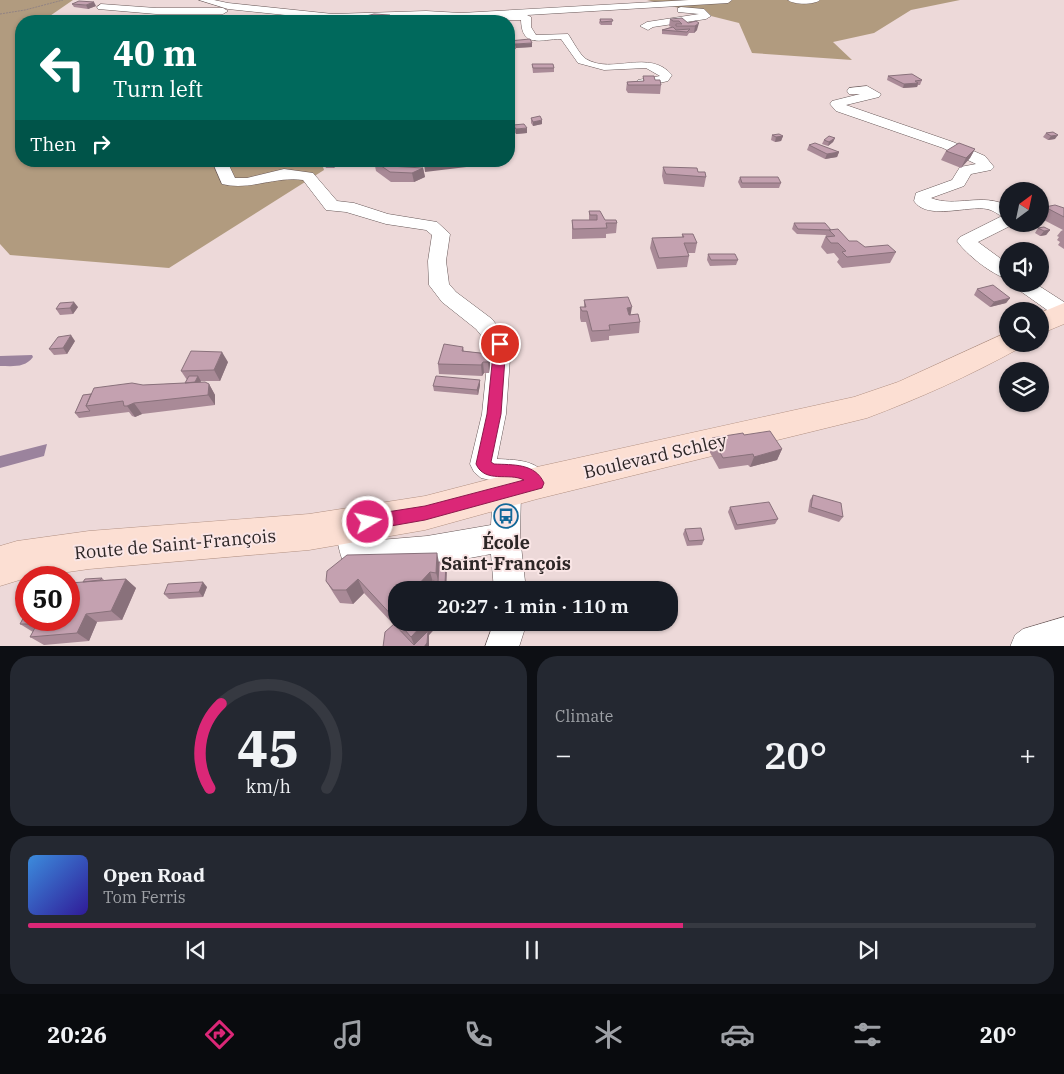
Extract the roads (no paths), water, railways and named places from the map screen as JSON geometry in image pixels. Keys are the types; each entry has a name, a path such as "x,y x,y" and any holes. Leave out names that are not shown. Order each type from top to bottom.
{"main road":[{"path":"1049,320 1064,312"},
{"name":"Boulevard Schley","path":"350,525 425,513 522,488 856,410 909,390 969,363 999,347"},
{"name":"Route de Saint-François","path":"0,566 17,560 89,550 309,532 350,525"}],"street":[{"path":"203,0 228,6 285,12 444,15"},
{"path":"497,15 541,10 728,0"},
{"path":"792,0 816,0"},
{"path":"626,6 693,10 706,13 706,16 647,24 645,26 648,27"},
{"path":"101,7 156,11 270,10"},
{"path":"324,15 332,12"},
{"path":"515,17 526,16 525,27 529,36 540,39 564,36 582,60 594,65 604,67 648,65 666,75 664,79 642,83"},
{"path":"853,91 867,90 874,94 836,104 840,108 948,145 980,159 986,167 965,170 958,183 922,196 922,200 938,206 986,203 999,207"},
{"path":"222,167 228,182 241,184 277,175 294,173 308,176 332,206 348,207 386,219 431,226 441,234 437,261 439,285 449,297 484,324 500,344 494,414 483,464 491,470 525,472 522,488 505,537 509,581"},
{"path":"999,224 966,241 977,252 999,267"},
{"path":"1035,292 1064,312"},
{"path":"350,525 356,557 427,551 505,537"},
{"path":"502,646 508,631"},
{"path":"1027,646 1036,641 1064,634"}],"place":[{"name":"École Saint-François","path":"506,516"}]}
